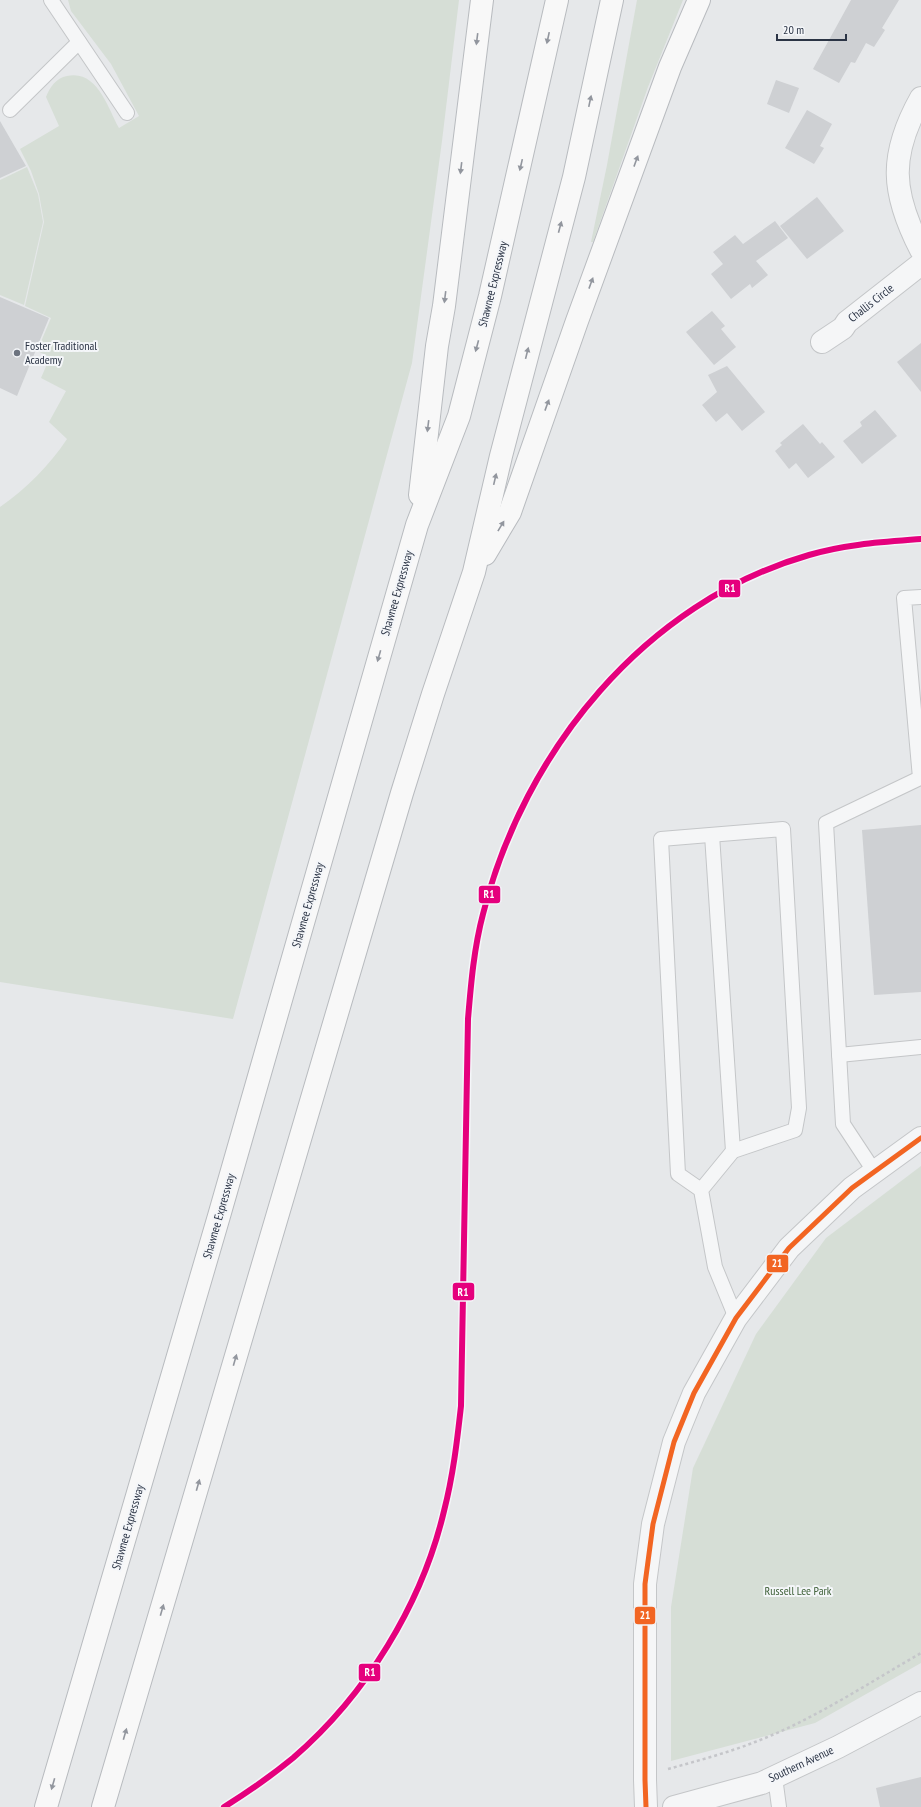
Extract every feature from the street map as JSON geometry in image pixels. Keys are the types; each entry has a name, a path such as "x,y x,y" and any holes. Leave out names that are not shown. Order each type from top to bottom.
{"highway":[{"path":"417,525 437,346 482,0"},
{"name":"Shawnee Expressway","path":"46,1807 220,1216 417,525 459,416 490,296 557,0"},
{"path":"103,1807 400,800 433,694 474,572 501,456 574,177 612,0"},
{"path":"474,572 510,512 577,321 670,67 699,0"}],"street":[{"path":"921,98 905,129 900,149 898,175 899,193 907,223 921,250"},
{"name":"Challis Circle","path":"822,342 843,328 846,322 921,264"},
{"path":"646,1807 645,1584 653,1524 674,1442 691,1400 736,1318 789,1248 852,1188 921,1138"},
{"name":"Southern Avenue","path":"674,1807 762,1783 838,1747 921,1703"}],"lane":[{"path":"51,0 127,113"},
{"path":"10,110 79,42"},
{"path":"874,1172 844,1124 826,823 920,778 904,598 921,597"},
{"path":"701,1190 733,1151 795,1130 799,1108 783,829 661,840 678,1174 701,1190 715,1267 736,1318"},
{"path":"712,835 733,1151"},
{"path":"839,1055 921,1047"},
{"path":"775,1777 779,1807"}],"path":[{"path":"666,1769 726,1753 757,1742 812,1715 921,1653"}],"green space":[{"path":"68,0 459,0 442,141 412,363 233,1019 0,982 0,507 37,476 67,439 49,422 66,391 41,378 50,357 37,351 51,318 25,306 44,222 39,194 31,171 20,149 59,126 46,97 54,84 63,77 77,75 86,78 94,84 106,101 119,128 139,116 111,64 71,11"},
{"path":"637,0 683,0 648,87 593,242 591,242 607,165"},
{"path":"27,167 38,194 43,222 24,305 0,295 0,180"},
{"name":"Russell Lee Park","path":"921,1166 921,1663 815,1723 671,1761 671,1607 693,1468 756,1334 826,1238"}],"building":[{"path":"851,0 899,0 882,28 885,30 874,47 866,43 855,63 851,62 839,83 813,69"},
{"path":"776,80 799,88 789,113 767,104"},
{"path":"807,110 832,124 820,146 824,148 814,164 785,148"},
{"path":"0,121 26,166 0,178"},
{"path":"817,197 844,231 807,259 780,226"},
{"path":"775,221 788,238 756,261 768,275 752,288 750,284 731,299 711,274 723,264 713,252 735,235 743,244"},
{"name":"Foster Traditional Academy","path":"0,297 49,318 17,396 0,388"},
{"path":"712,311 725,326 721,329 736,347 714,365 686,332"},
{"path":"921,343 921,392 897,362"},
{"path":"727,366 765,412 742,431 727,413 716,422 702,405 717,392 708,375"},
{"path":"875,410 897,436 862,464 843,441 862,426 860,422"},
{"path":"803,424 820,444 822,442 835,457 808,478 796,463 789,469 775,451 782,445 780,443"},
{"path":"921,825 921,992 874,995 862,830"},
{"path":"921,1777 921,1807 880,1807 876,1788"}],"transit line":[{"name":"R1","path":"224,1807 259,1784 293,1758 320,1733 344,1706 367,1677 388,1646 406,1613 434,1546 450,1485 461,1406 468,1019 473,966 483,914 502,854 528,796 561,741 600,691 645,646 695,608 750,577 809,555 837,548 879,542 921,539"},
{"name":"21","path":"646,1807 645,1584 653,1524 674,1442 694,1393 736,1318 789,1248 852,1188 921,1138"}],"place":[{"name":"Foster Traditional Academy","path":"17,353"}]}
